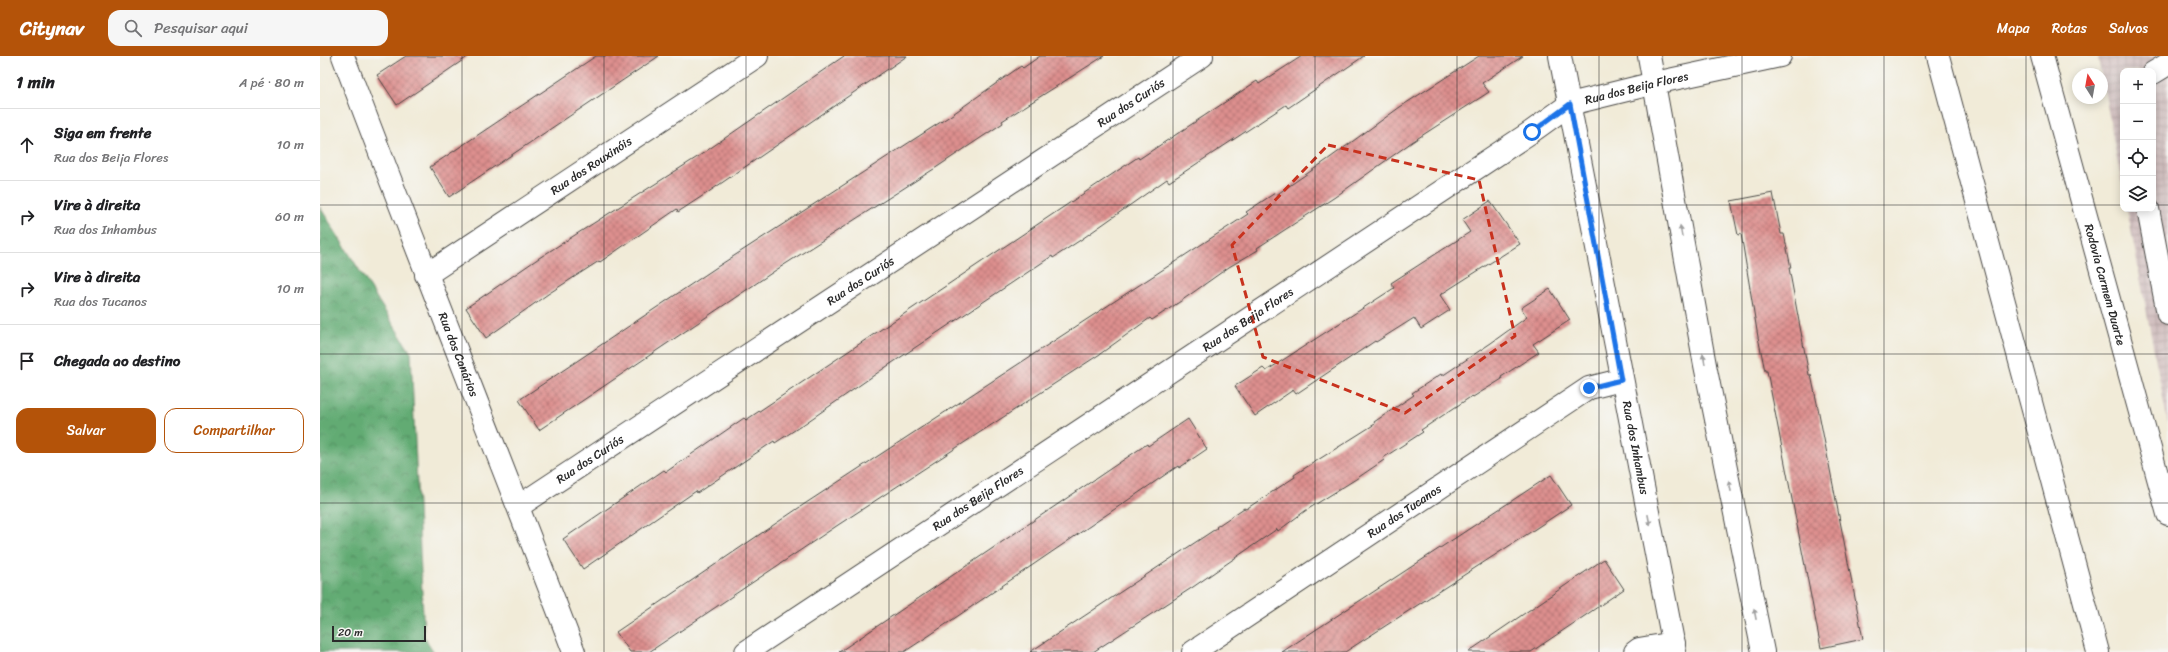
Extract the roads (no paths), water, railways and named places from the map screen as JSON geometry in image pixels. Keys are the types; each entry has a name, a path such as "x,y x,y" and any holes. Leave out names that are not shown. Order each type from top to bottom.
{"street":[{"name":"Rua dos Canários","path":"343,56 426,275 519,506 574,652"},
{"name":"Rua dos Rouxinóis","path":"426,275 757,56"},
{"name":"Rua dos Curiós","path":"519,506 1202,56"},
{"name":"Rua dos Inhambus","path":"1560,56 1621,380 1674,648"},
{"path":"1649,56 1704,357 1763,652"},
{"name":"Rua dos Beija Flores","path":"746,652 1532,132 1570,104 1655,83 1780,56"},
{"path":"1938,56 2098,652"},
{"name":"Rodovia Carmem Duarte","path":"2042,56 2168,514"},
{"path":"2156,71 2168,64"},
{"path":"2149,212 2168,314"},
{"name":"Rua dos Tucanos","path":"1193,652 1589,388 1621,380"},
{"path":"1635,652 1640,649 1674,648"}]}
